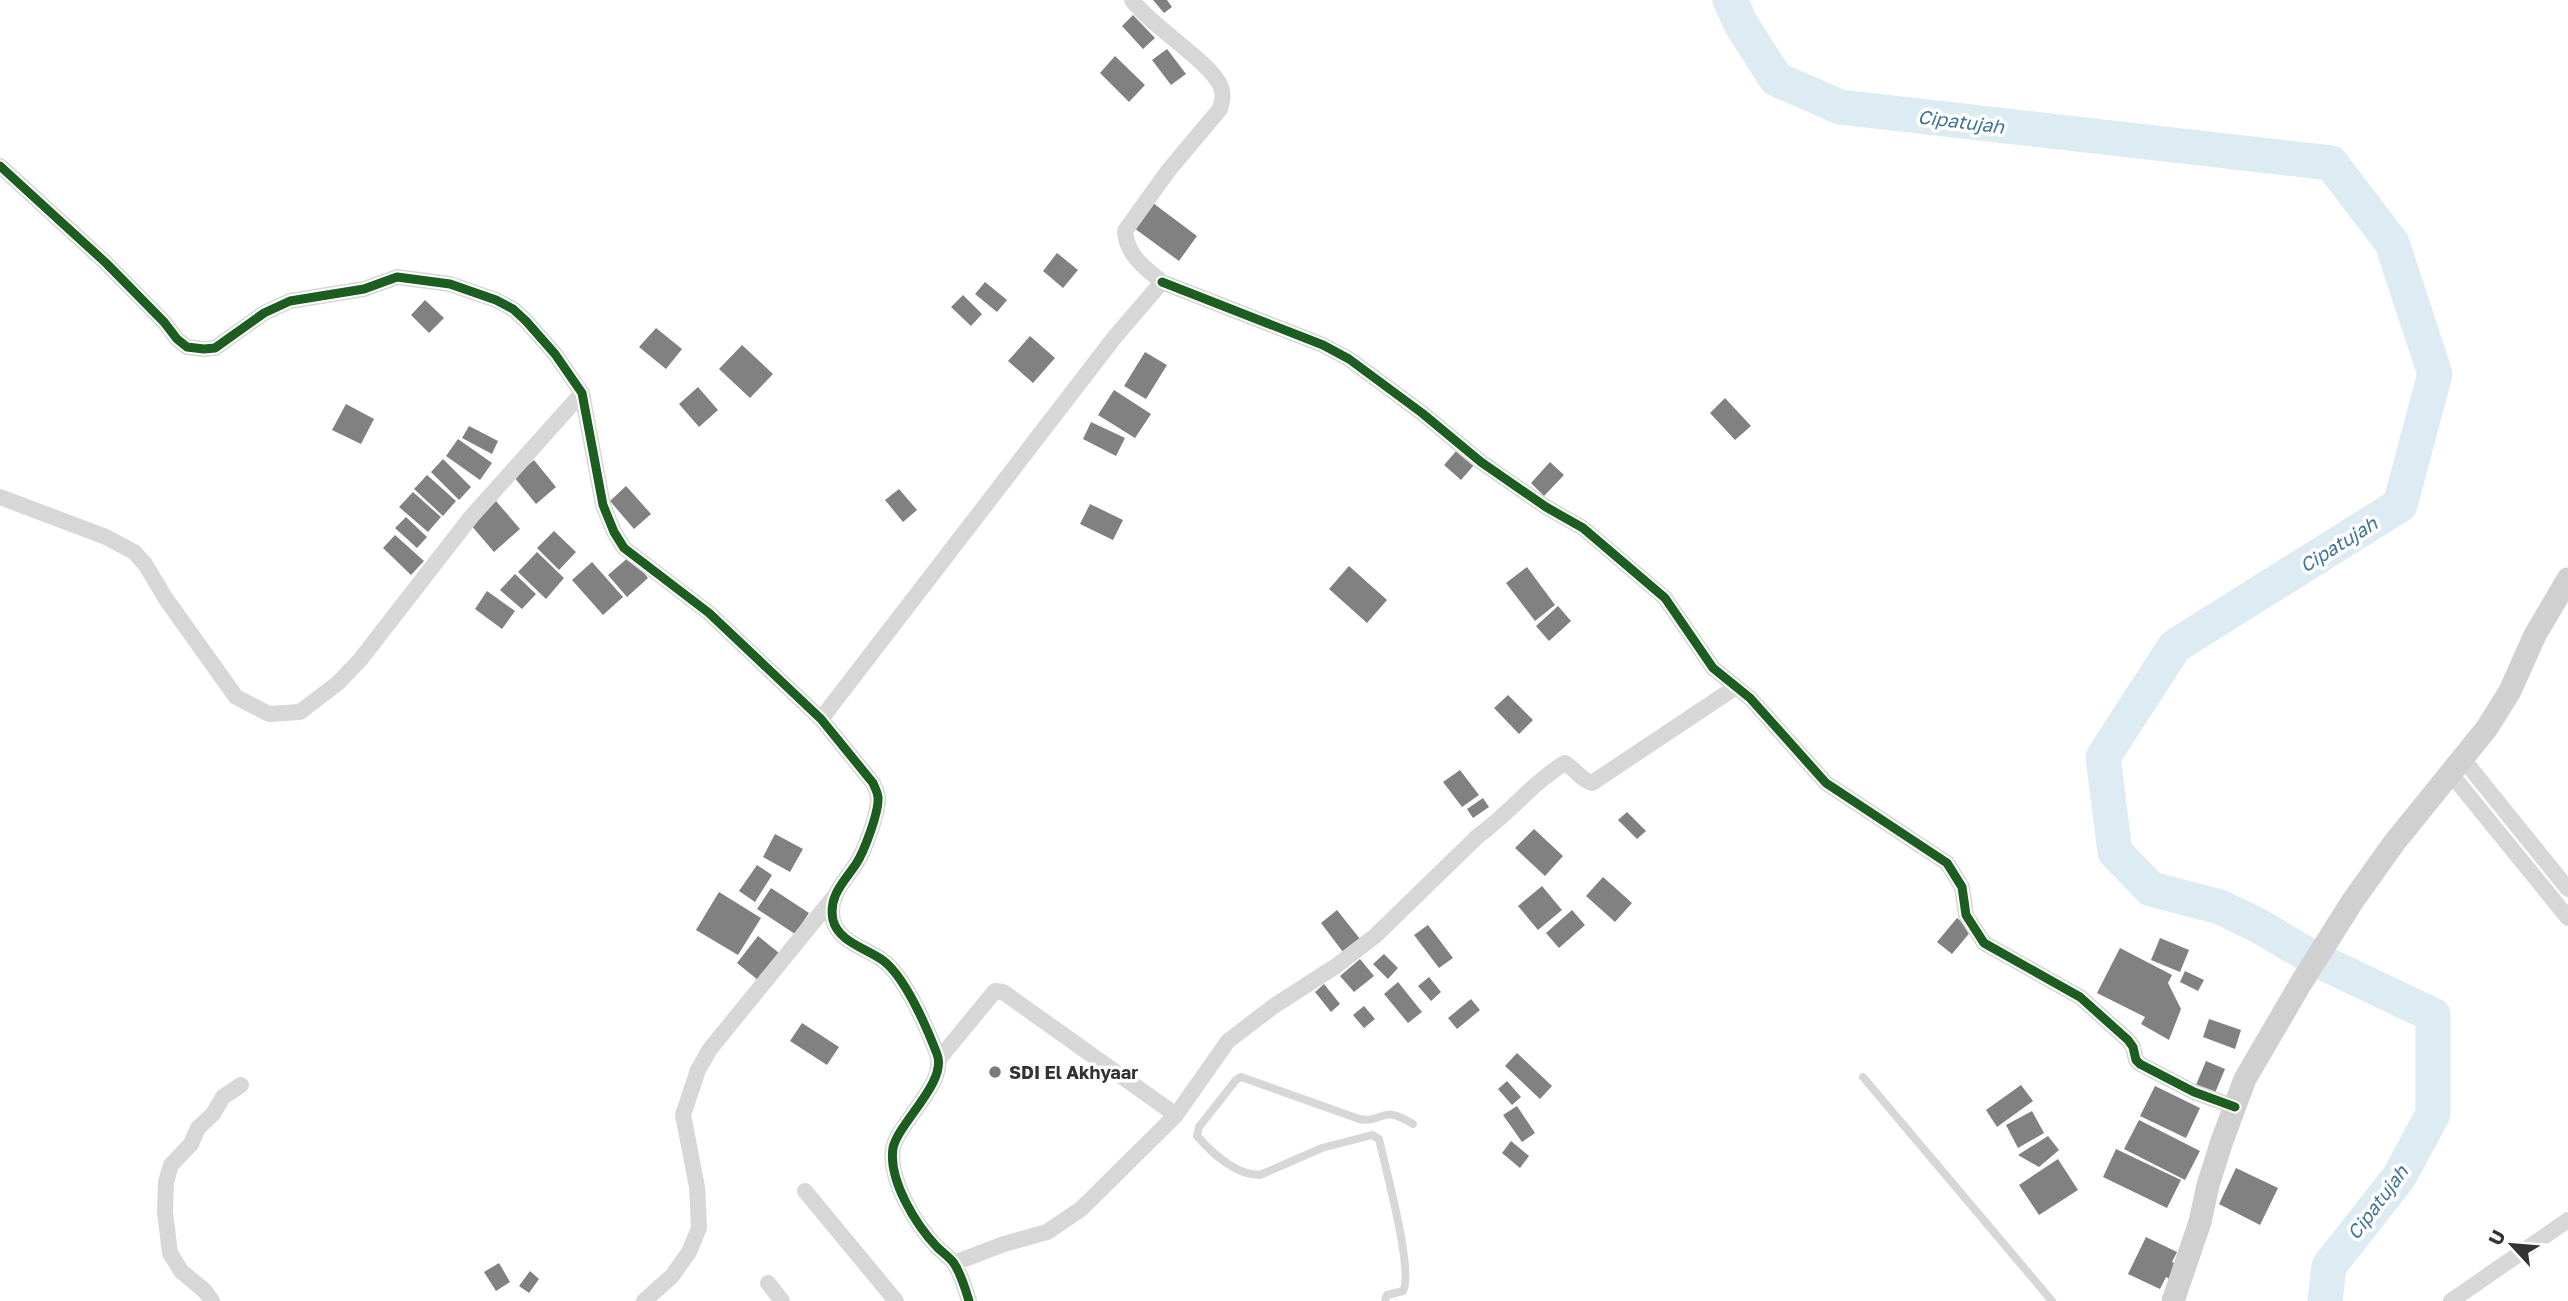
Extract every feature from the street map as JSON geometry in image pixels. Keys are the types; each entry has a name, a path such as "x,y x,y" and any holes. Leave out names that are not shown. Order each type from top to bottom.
{"street":[{"path":"1132,0 1151,21 1208,71 1221,86 1223,97 1220,109 1168,171 1125,231 1126,246 1137,261 1162,282 1323,345 1349,359 1380,380 1481,462 1546,508 1583,528 1665,597 1713,668 1749,698 1826,783 1947,863 1962,887 1966,915 1984,943 2080,997 2128,1040 2140,1064 2194,1092 2235,1107"},
{"path":"0,166 106,262 187,347 209,350 215,348 264,313 290,301 363,289 397,277 426,279 476,292 513,309 555,354 582,393 603,505 624,548 709,612 821,719 873,783 878,796 877,807 858,860 833,898 710,1049 698,1070 683,1115 697,1187 699,1228 689,1252 672,1276 644,1301"},
{"path":"821,719 1115,338 1162,282"},
{"path":"0,497 106,537 134,552 236,696 269,714 300,712 338,683 360,660 471,517 582,393"},
{"path":"2173,1301 2200,1222 2208,1185 2245,1079 2352,902 2393,843 2487,728 2510,691 2535,635 2568,579"},
{"path":"954,1263 1004,1244 1047,1232 1080,1209 1176,1115 1228,1041 1273,1006 1336,966 1376,936 1478,836 1494,825 1549,772 1565,763 1574,768 1585,781 1592,783 1737,687"},
{"path":"2457,767 2568,889"},
{"path":"2457,767 2568,918"},
{"path":"833,898 834,921 843,937 884,961 915,1003 939,1059"},
{"path":"969,1301 954,1263 936,1245 909,1208 899,1188 893,1164 893,1146 930,1088 939,1059 995,991 1003,992 1176,1115"},
{"path":"212,1301 205,1291 181,1271 170,1253 165,1212 166,1182 171,1165 191,1144 198,1128 213,1114 223,1097 241,1085"},
{"path":"806,1191 896,1301"},
{"path":"2451,1301 2568,1220"},
{"path":"768,1283 782,1301"}],"lane":[{"path":"1385,1301 1387,1295 1406,1289 1405,1257 1379,1139 1372,1135 1336,1144 1260,1175 1248,1175 1209,1149 1198,1136 1199,1127 1241,1077 1359,1119 1369,1121 1383,1114 1391,1114 1413,1124"},
{"path":"1863,1077 2052,1301"}],"building":[{"path":"1153,0 1167,0 1172,7 1164,13"},
{"path":"1133,15 1155,38 1143,49 1122,26"},
{"path":"1167,49 1186,74 1171,85 1152,60"},
{"path":"1115,56 1145,85 1129,102 1100,73"},
{"path":"1153,203 1197,236 1179,261 1134,228"},
{"path":"1057,253 1078,270 1063,288 1043,271"},
{"path":"985,282 1007,300 997,312 975,294"},
{"path":"963,295 982,314 971,326 951,307"},
{"path":"425,300 444,318 429,333 411,315"},
{"path":"656,328 682,349 666,369 639,347"},
{"path":"1030,336 1055,358 1033,383 1008,361"},
{"path":"742,345 773,374 750,398 719,369"},
{"path":"1145,352 1167,365 1146,399 1124,386"},
{"path":"698,387 718,410 699,427 679,404"},
{"path":"1114,390 1151,414 1135,438 1098,415"},
{"path":"1725,398 1751,426 1735,440 1710,413"},
{"path":"346,404 374,419 361,444 332,430"},
{"path":"1091,422 1125,438 1116,456 1083,439"},
{"path":"469,426 498,441 492,454 462,438"},
{"path":"458,439 492,463 480,480 446,456"},
{"path":"1458,449 1475,464 1461,480 1444,465"},
{"path":"443,459 471,487 459,500 431,472"},
{"path":"534,460 556,487 536,504 514,477"},
{"path":"1550,462 1564,475 1544,496 1531,483"},
{"path":"427,475 456,501 443,516 414,489"},
{"path":"626,486 651,514 634,529 610,501"},
{"path":"899,489 917,510 903,522 885,500"},
{"path":"413,492 441,517 428,532 399,507"},
{"path":"496,501 520,529 494,552 470,524"},
{"path":"1090,504 1123,520 1113,540 1080,524"},
{"path":"406,517 427,537 417,548 395,528"},
{"path":"554,531 576,552 559,570 537,548"},
{"path":"395,535 424,561 411,575 383,548"},
{"path":"537,552 564,578 546,599 518,572"},
{"path":"630,556 648,578 627,597 608,575"},
{"path":"592,562 623,597 603,615 572,580"},
{"path":"1349,566 1387,600 1367,623 1329,589"},
{"path":"1527,567 1555,605 1535,621 1506,583"},
{"path":"515,574 536,594 522,609 500,590"},
{"path":"487,591 515,611 502,629 475,609"},
{"path":"1558,606 1571,621 1549,641 1536,626"},
{"path":"1508,695 1533,720 1519,734 1494,708"},
{"path":"1460,770 1479,795 1462,807 1443,782"},
{"path":"1483,798 1489,807 1473,818 1467,809"},
{"path":"1627,812 1646,831 1637,839 1618,820"},
{"path":"1534,829 1563,856 1545,876 1515,848"},
{"path":"775,834 803,849 790,872 763,857"},
{"path":"757,865 772,875 755,902 739,891"},
{"path":"1603,877 1632,903 1615,922 1586,896"},
{"path":"1542,886 1562,910 1538,930 1518,906"},
{"path":"771,888 809,913 795,934 757,909"},
{"path":"719,892 761,918 738,955 696,930"},
{"path":"1337,910 1360,939 1343,952 1321,923"},
{"path":"1572,910 1585,925 1559,948 1546,933"},
{"path":"1957,918 1972,930 1952,954 1937,942"},
{"path":"1428,925 1453,958 1439,968 1414,935"},
{"path":"758,936 779,953 758,980 737,963"},
{"path":"2160,938 2189,950 2180,972 2151,960"},
{"path":"2120,948 2172,975 2168,983 2181,1009 2169,1040 2141,1024 2145,1017 2097,993"},
{"path":"1384,954 1398,968 1388,979 1373,964"},
{"path":"1360,959 1374,976 1354,992 1340,976"},
{"path":"2185,971 2204,980 2198,991 2180,982"},
{"path":"1429,977 1441,992 1431,1001 1418,986"},
{"path":"1398,982 1422,1012 1408,1023 1384,994"},
{"path":"1324,984 1340,1004 1331,1012 1315,992"},
{"path":"1471,999 1480,1010 1457,1029 1448,1018"},
{"path":"1364,1006 1375,1019 1364,1028 1353,1015"},
{"path":"2209,1019 2241,1030 2235,1049 2203,1037"},
{"path":"802,1023 839,1047 827,1065 790,1041"},
{"path":"1517,1053 1552,1086 1540,1099 1505,1066"},
{"path":"2206,1061 2225,1069 2215,1093 2196,1085"},
{"path":"1507,1081 1521,1097 1512,1105 1498,1089"},
{"path":"2021,1085 2033,1101 1997,1127 1986,1110"},
{"path":"2155,1086 2200,1108 2186,1138 2140,1116"},
{"path":"1517,1106 1535,1133 1522,1142 1503,1115"},
{"path":"2032,1111 2044,1133 2018,1148 2006,1125"},
{"path":"2139,1120 2200,1151 2185,1180 2124,1149"},
{"path":"2048,1136 2059,1150 2039,1167 2018,1155"},
{"path":"1511,1141 1529,1156 1520,1168 1502,1153"},
{"path":"2116,1149 2181,1180 2167,1208 2103,1177"},
{"path":"2058,1159 2078,1190 2039,1215 2019,1185"},
{"path":"2236,1168 2278,1188 2260,1225 2219,1204"},
{"path":"2146,1237 2177,1252 2172,1262 2178,1265 2171,1280 2166,1277 2160,1289 2128,1274"},
{"path":"499,1263 510,1282 496,1291 484,1272"},
{"path":"530,1271 539,1279 529,1293 519,1286"}],"waterway":[{"name":"Cipatujah","path":"1730,0 1741,24 1776,79 1840,107 2331,163 2392,243 2435,374 2400,505 2175,646 2103,757 2115,852 2151,889 2220,907 2313,958 2433,1015 2433,1114 2399,1177 2329,1266 2325,1301"}],"cycle path":[{"path":"0,166 106,263 187,347 215,348 264,313 290,301 364,289 397,277 450,284 496,300 513,309 555,354 582,393 603,505 624,548 709,613 821,719 873,783 878,796 874,822 859,858 835,896 833,920 846,939 890,966 914,1002 937,1054 935,1077 897,1138 893,1148 893,1161 905,1201 929,1238 956,1266 969,1301"},
{"path":"1162,282 1323,345 1349,359 1422,413 1481,462 1546,507 1583,528 1665,598 1713,668 1750,698 1826,783 1947,863 1962,887 1966,915 1984,943 2080,997 2128,1040 2140,1064 2194,1092 2235,1107"}],"place":[{"name":"SDI El Akhyaar","path":"995,1072"}]}
